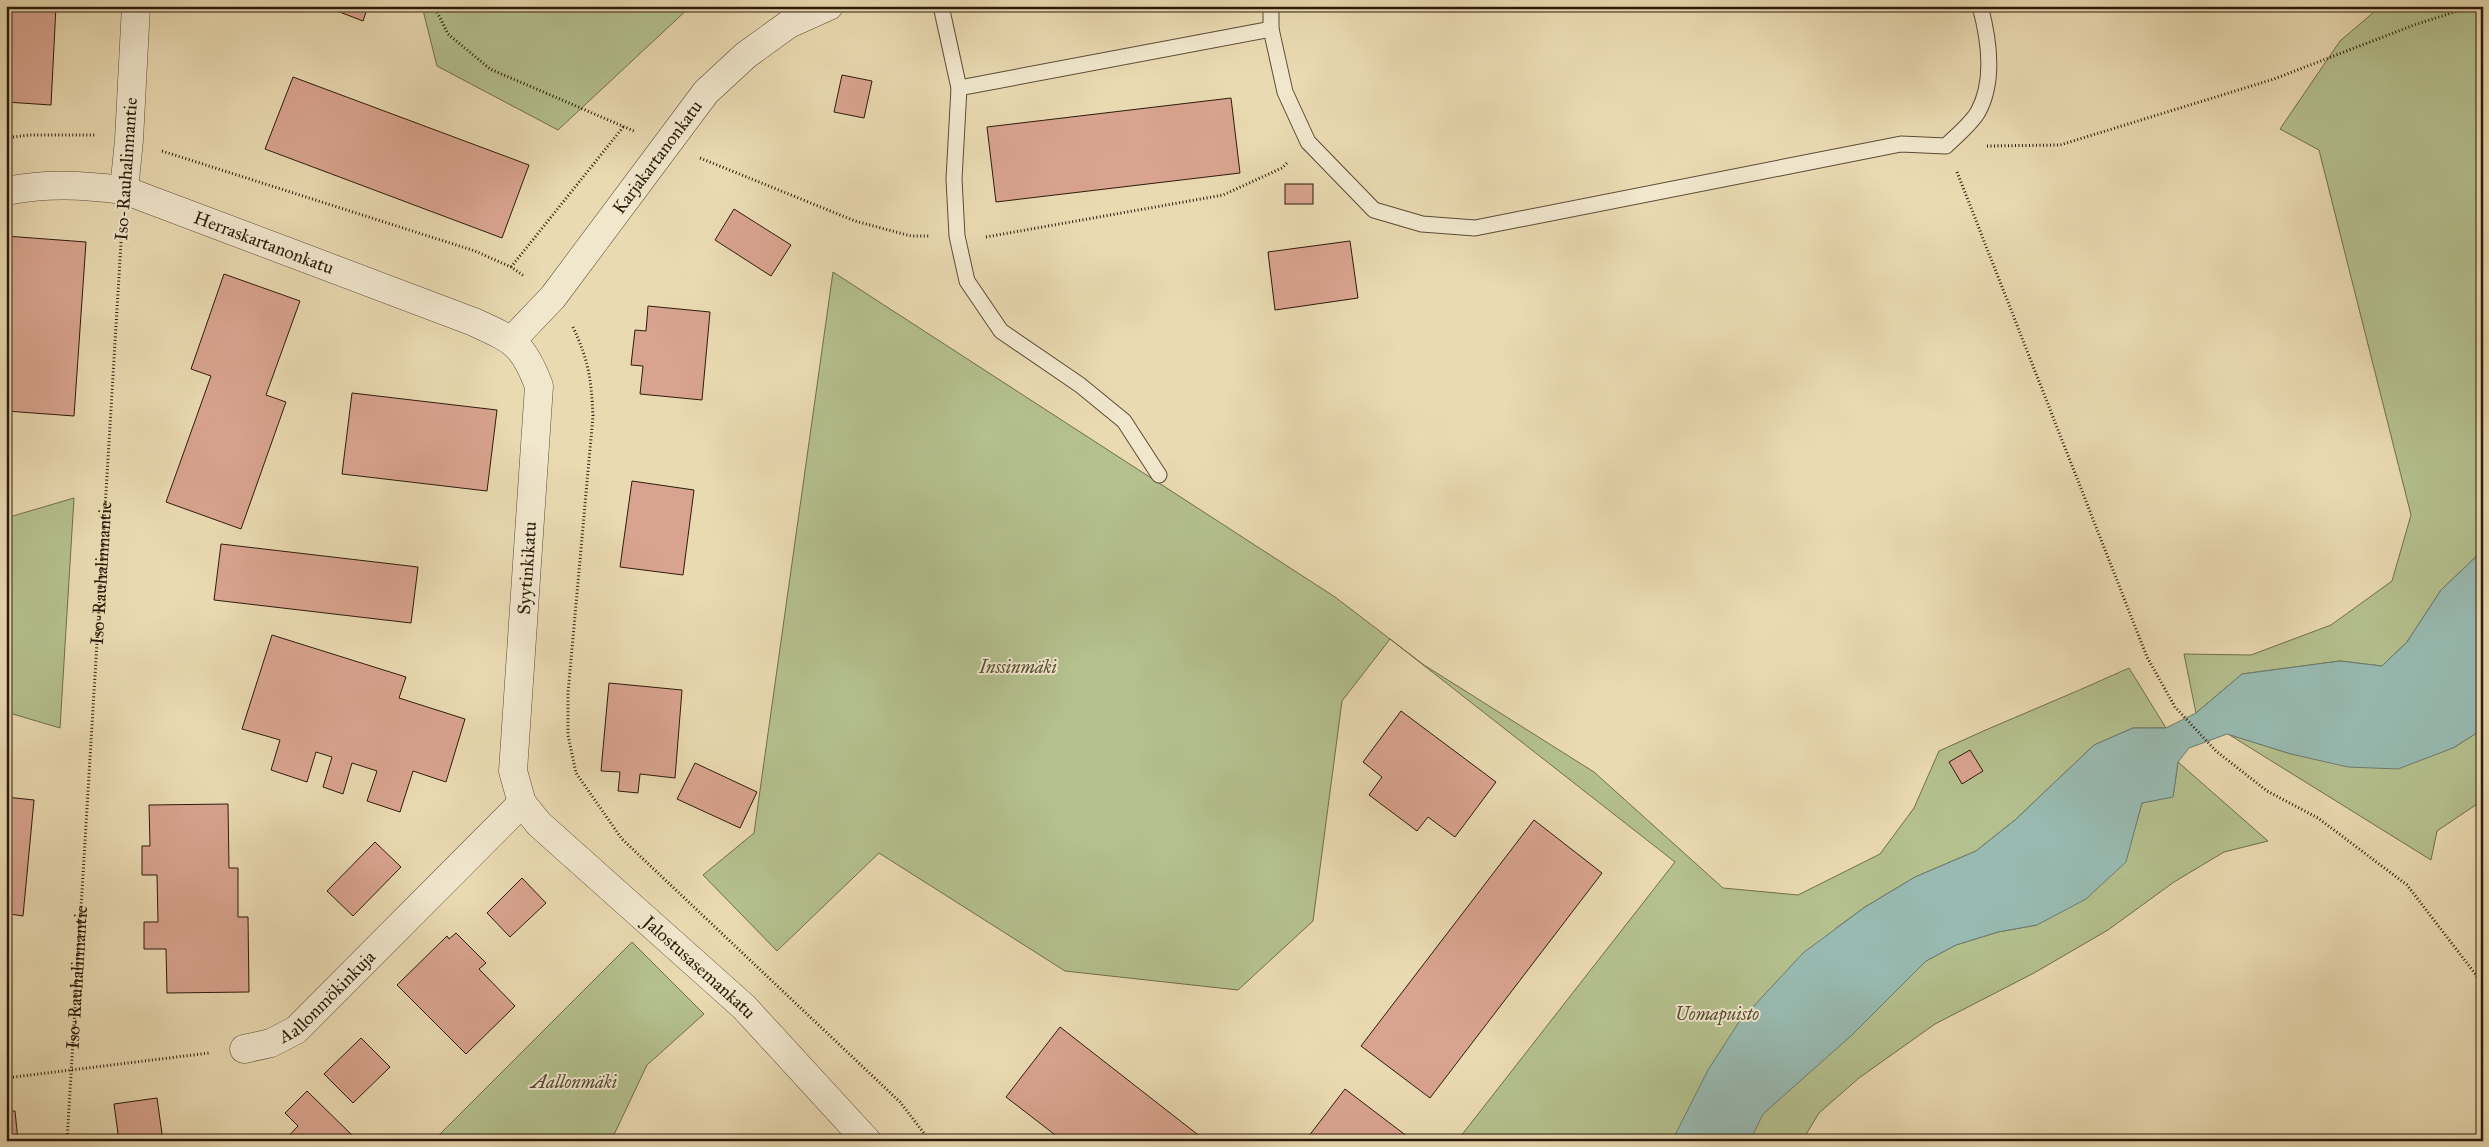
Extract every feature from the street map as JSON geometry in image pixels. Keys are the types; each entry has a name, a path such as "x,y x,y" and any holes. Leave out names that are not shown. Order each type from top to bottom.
{"street":[{"name":"Iso-Rauhalinnantie","path":"124,190 129,140 136,6"},
{"name":"Karjakartanonkatu","path":"512,340 553,297 706,92 746,55 789,24 829,6"},
{"name":"Herraskartanonkatu","path":"6,191 40,185 80,185 124,190 474,322 512,340"},
{"name":"Syytinkikatu","path":"512,340 531,364 539,386 513,771 522,803"},
{"name":"Aallonmökinkuja","path":"244,1049 271,1043 296,1030 522,803"},
{"name":"Jalostusasemankatu","path":"522,803 539,824 744,1008 867,1141"}],"lane":[{"path":"941,6 958,88 954,179 957,236 967,281 1001,331 1080,385 1124,421 1159,474"},
{"path":"1272,6 1271,29 1285,92 1308,142 1374,210 1422,224 1475,228 1901,144 1946,146 1977,113 1988,80 1986,26 1980,6"},
{"path":"958,88 1271,29"}],"path":[{"path":"434,6 448,34 490,69 668,145 855,221 912,236 985,237 1223,195 1282,168 1308,142"},
{"path":"2473,6 2414,25 2274,79 2060,145 1946,146 2147,657 2175,707 2216,751 2267,791 2318,818 2407,885 2483,984"},
{"path":"510,267 624,126"},
{"name":"Iso-Rauhalinnantie","path":"67,1141 73,1069 124,190"},
{"path":"6,1078 244,1049"}],"green space":[{"path":"422,6 691,6 558,130 437,66"},
{"path":"2381,6 2483,6 2483,550 2441,590 2407,642 2382,666 2340,661 2242,674 2196,713 2184,654 2251,655 2331,625 2392,581 2411,515 2319,150 2280,129 2340,41"},
{"name":"Inssinmäki","path":"833,272 1335,597 1390,639 1342,701 1313,921 1238,990 1065,971 879,853 777,951 703,875 754,833"},
{"path":"74,498 60,728 6,712 6,518"},
{"name":"Uomapuisto","path":"1391,640 1424,665 1594,772 1723,888 1798,895 1880,854 1914,808 1939,751 2129,668 2166,728 2133,728 2094,745 2015,820 1976,851 1915,877 1865,907 1835,929 1898,989 1926,961 1956,945 1998,932 2037,925 2134,830 2142,803 2173,796 2178,762 2268,841 2224,852 2174,882 2108,930 2034,973 1935,1024 1859,1078 1819,1113 1802,1141 1457,1141 1675,862"},
{"path":"2483,729 2483,800 2437,831 2431,860 2228,734 2291,754 2453,748"},
{"name":"Aallonmäki","path":"632,942 704,1014 647,1065 611,1141 433,1141"}],"water":[{"path":"2483,550 2483,729 2453,748 2398,769 2348,767 2291,754 2227,734 2189,748 2178,762 2173,797 2142,803 2126,862 2086,899 2037,925 1998,932 1956,945 1926,961 1852,1035 1763,1114 1750,1141 1672,1141 1708,1070 1739,1022 1803,953 1865,907 1915,877 1976,851 2015,820 2094,745 2133,728 2166,728 2196,713 2242,674 2340,661 2382,666 2407,642 2441,590"}],"building":[{"path":"6,6 56,6 51,105 6,102"},
{"path":"324,6 368,6 363,21"},
{"path":"842,75 872,81 864,118 834,112"},
{"path":"293,77 529,165 502,238 265,149"},
{"path":"1231,98 1240,173 996,202 987,127"},
{"path":"1285,184 1313,184 1313,204 1285,204"},
{"path":"734,209 791,245 771,276 715,240"},
{"path":"6,236 86,242 74,416 6,411"},
{"path":"1350,241 1358,298 1275,310 1268,252"},
{"path":"224,274 300,301 266,395 286,402 241,529 166,502 211,376 191,369"},
{"path":"648,306 710,312 702,400 640,394 643,366 631,365 635,330 646,331"},
{"path":"352,393 497,410 487,491 342,474"},
{"path":"632,481 694,490 683,575 620,567"},
{"path":"221,544 418,567 411,623 214,600"},
{"path":"272,635 406,677 399,698 465,719 446,782 413,771 400,812 367,801 377,771 352,763 343,794 323,787 332,757 316,752 307,782 271,770 280,740 242,729"},
{"path":"609,683 682,690 675,778 640,774 638,793 618,791 620,772 601,771"},
{"path":"1401,711 1496,782 1455,837 1428,817 1417,831 1369,795 1382,777 1363,762"},
{"path":"1970,750 1983,771 1962,784 1949,762"},
{"path":"695,763 757,792 740,828 677,799"},
{"path":"6,797 34,800 23,916 10,914 6,964"},
{"path":"228,804 229,868 238,868 238,917 248,917 249,992 167,993 166,949 144,949 144,922 158,922 157,875 142,875 142,846 150,846 149,805"},
{"path":"1534,820 1602,873 1430,1098 1361,1046"},
{"path":"375,842 401,867 353,916 327,891"},
{"path":"522,878 546,903 510,937 487,913"},
{"path":"456,933 486,963 479,969 515,1006 466,1054 397,985 447,936 449,939"},
{"path":"1060,1027 1206,1141 1063,1141 1006,1097"},
{"path":"361,1038 390,1067 353,1103 324,1074"},
{"path":"1345,1089 1412,1140 1305,1141"},
{"path":"307,1091 358,1141 284,1141 298,1126 285,1113"},
{"path":"157,1098 163,1141 119,1141 114,1104"},
{"path":"6,1111 15,1111 18,1141 6,1141"}]}
